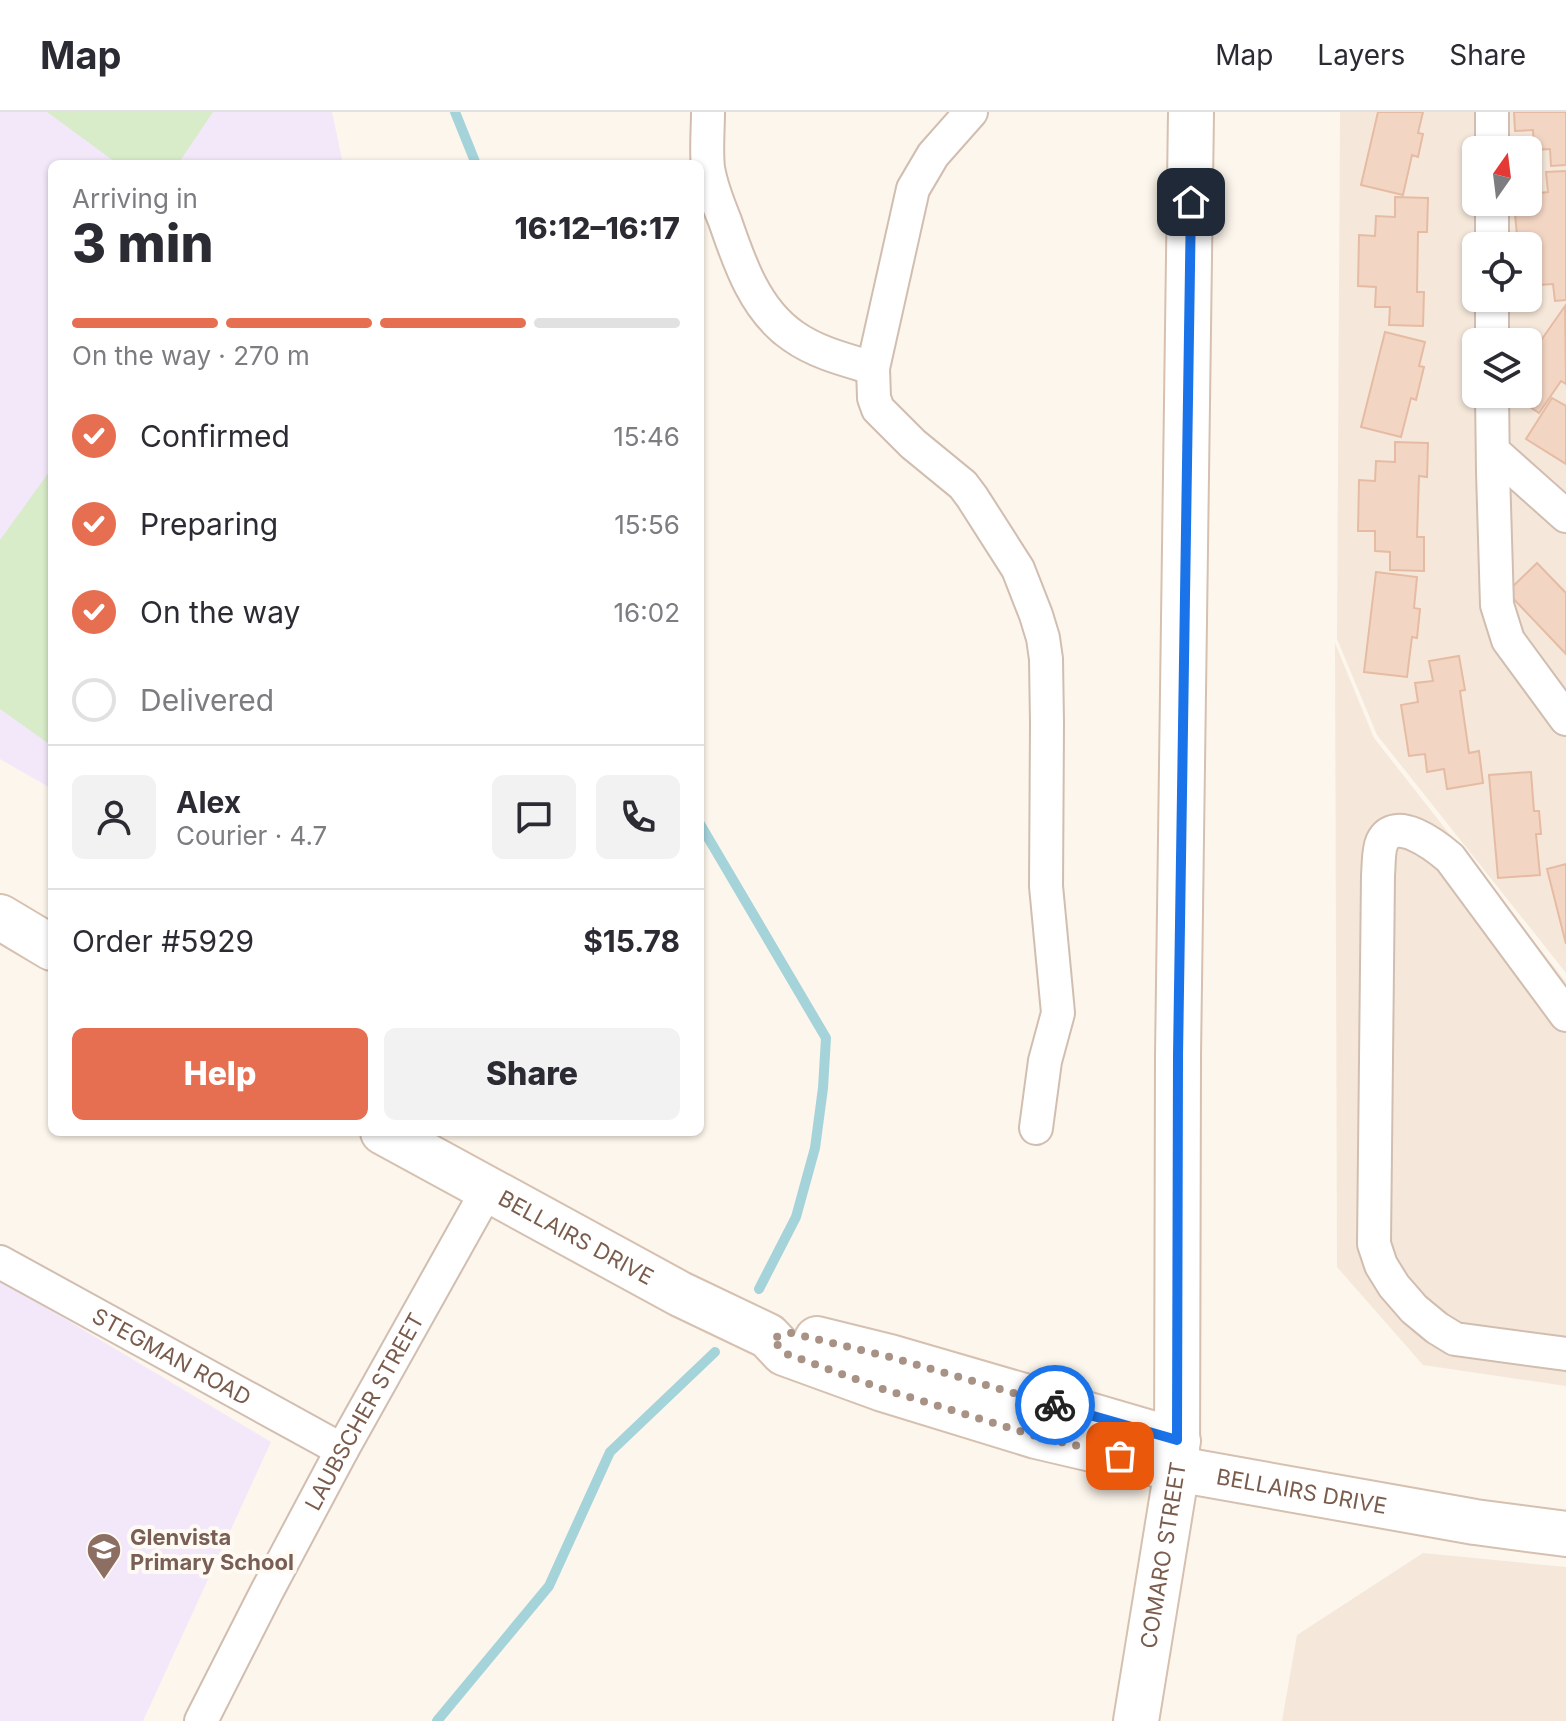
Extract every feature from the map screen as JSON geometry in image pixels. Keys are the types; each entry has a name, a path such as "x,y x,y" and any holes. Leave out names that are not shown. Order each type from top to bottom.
{"street":[{"path":"708,112 707,152 713,187 741,267 760,301 791,335 815,349 873,368"},
{"path":"971,112 933,155 913,189 873,368 874,398 880,413 963,485 1018,569 1045,647 1046,886 1058,1013 1045,1061 1036,1128"},
{"path":"1492,112 1492,136"},
{"name":"COMARO STREET","path":"1136,1721 1177,1454 1178,1056 1193,121"},
{"path":"1492,408 1496,594 1500,616 1508,640 1566,719"},
{"path":"1493,451 1566,516"},
{"path":"1566,1015 1450,858 1434,844 1411,834 1391,832 1381,843 1378,875 1374,1244 1394,1286 1414,1309 1455,1339 1566,1354"},
{"path":"0,917 48,946"},
{"name":"BELLAIRS DRIVE","path":"390,1136 680,1294 772,1338 784,1353 883,1389 1036,1436 1177,1454 1323,1467 1566,1507"},
{"name":"LAUBSCHER STREET","path":"201,1721 342,1450 488,1189"},
{"name":"STEGMAN ROAD","path":"0,1262 342,1450"},
{"name":"BELLAIRS DRIVE","path":"1177,1454 1475,1522 1566,1534"}],"shaded area":[{"path":"0,112 332,112 342,160 48,160 48,787 0,759"},
{"path":"1340,112 1566,112 1566,973 1377,735 1337,639"},
{"path":"1335,643 1374,738 1566,982 1566,1386 1423,1365 1337,1267"},
{"name":"Glenvista Primary School","path":"0,1280 271,1442 143,1721 0,1721"},
{"path":"1423,1553 1566,1567 1566,1721 1282,1721 1297,1635"}],"green space":[{"path":"47,112 213,112 181,160 113,160"},
{"path":"48,474 48,743 0,709 0,540"}],"building":[{"path":"1378,112 1423,112 1418,133 1423,134 1418,157 1412,155 1403,195 1361,185"},
{"path":"1514,112 1566,112 1566,165 1551,166 1550,149 1542,150 1542,136 1533,136 1533,130 1515,131"},
{"path":"1566,171 1566,300 1555,301 1553,284 1542,285 1542,232 1517,232 1515,216 1542,216 1542,193 1548,192 1546,172"},
{"path":"1395,197 1428,198 1427,232 1418,232 1417,292 1424,292 1423,326 1389,325 1390,307 1375,307 1376,287 1358,286 1359,235 1375,236 1376,216 1395,217"},
{"path":"1565,306 1566,384 1561,381 1539,413 1532,408 1542,408 1542,339"},
{"path":"1385,332 1425,342 1419,366 1424,367 1416,400 1411,398 1401,437 1361,427"},
{"path":"1552,398 1566,406 1566,464 1526,439"},
{"path":"1395,442 1428,443 1427,477 1419,476 1417,537 1424,537 1424,571 1390,570 1390,552 1375,551 1375,531 1358,531 1359,480 1375,481 1376,461 1395,462"},
{"path":"1537,563 1566,593 1566,654 1507,592"},
{"path":"1376,572 1417,577 1414,608 1420,609 1417,638 1412,637 1407,677 1364,672"},
{"path":"1459,656 1465,690 1460,691 1469,753 1479,751 1483,783 1447,789 1444,769 1427,772 1425,754 1409,756 1401,705 1418,702 1415,683 1433,681 1429,661"},
{"path":"1531,772 1534,811 1539,811 1541,834 1536,834 1540,875 1498,878 1489,775"},
{"path":"1566,864 1566,944 1547,869"}],"waterway":[{"path":"455,112 474,160"},
{"path":"704,831 826,1038 815,1148 796,1217 759,1289"},
{"path":"437,1721 549,1586 610,1452 715,1352"}],"way so far":[{"path":"1055,1405 890,1357 791,1333 772,1338 784,1353 883,1389 1036,1436 1120,1456"}],"place":[{"name":"Glenvista Primary School","path":"104,1581"}],"route":[{"path":"1055,1405 1177,1440 1178,1056 1191,202"}]}
